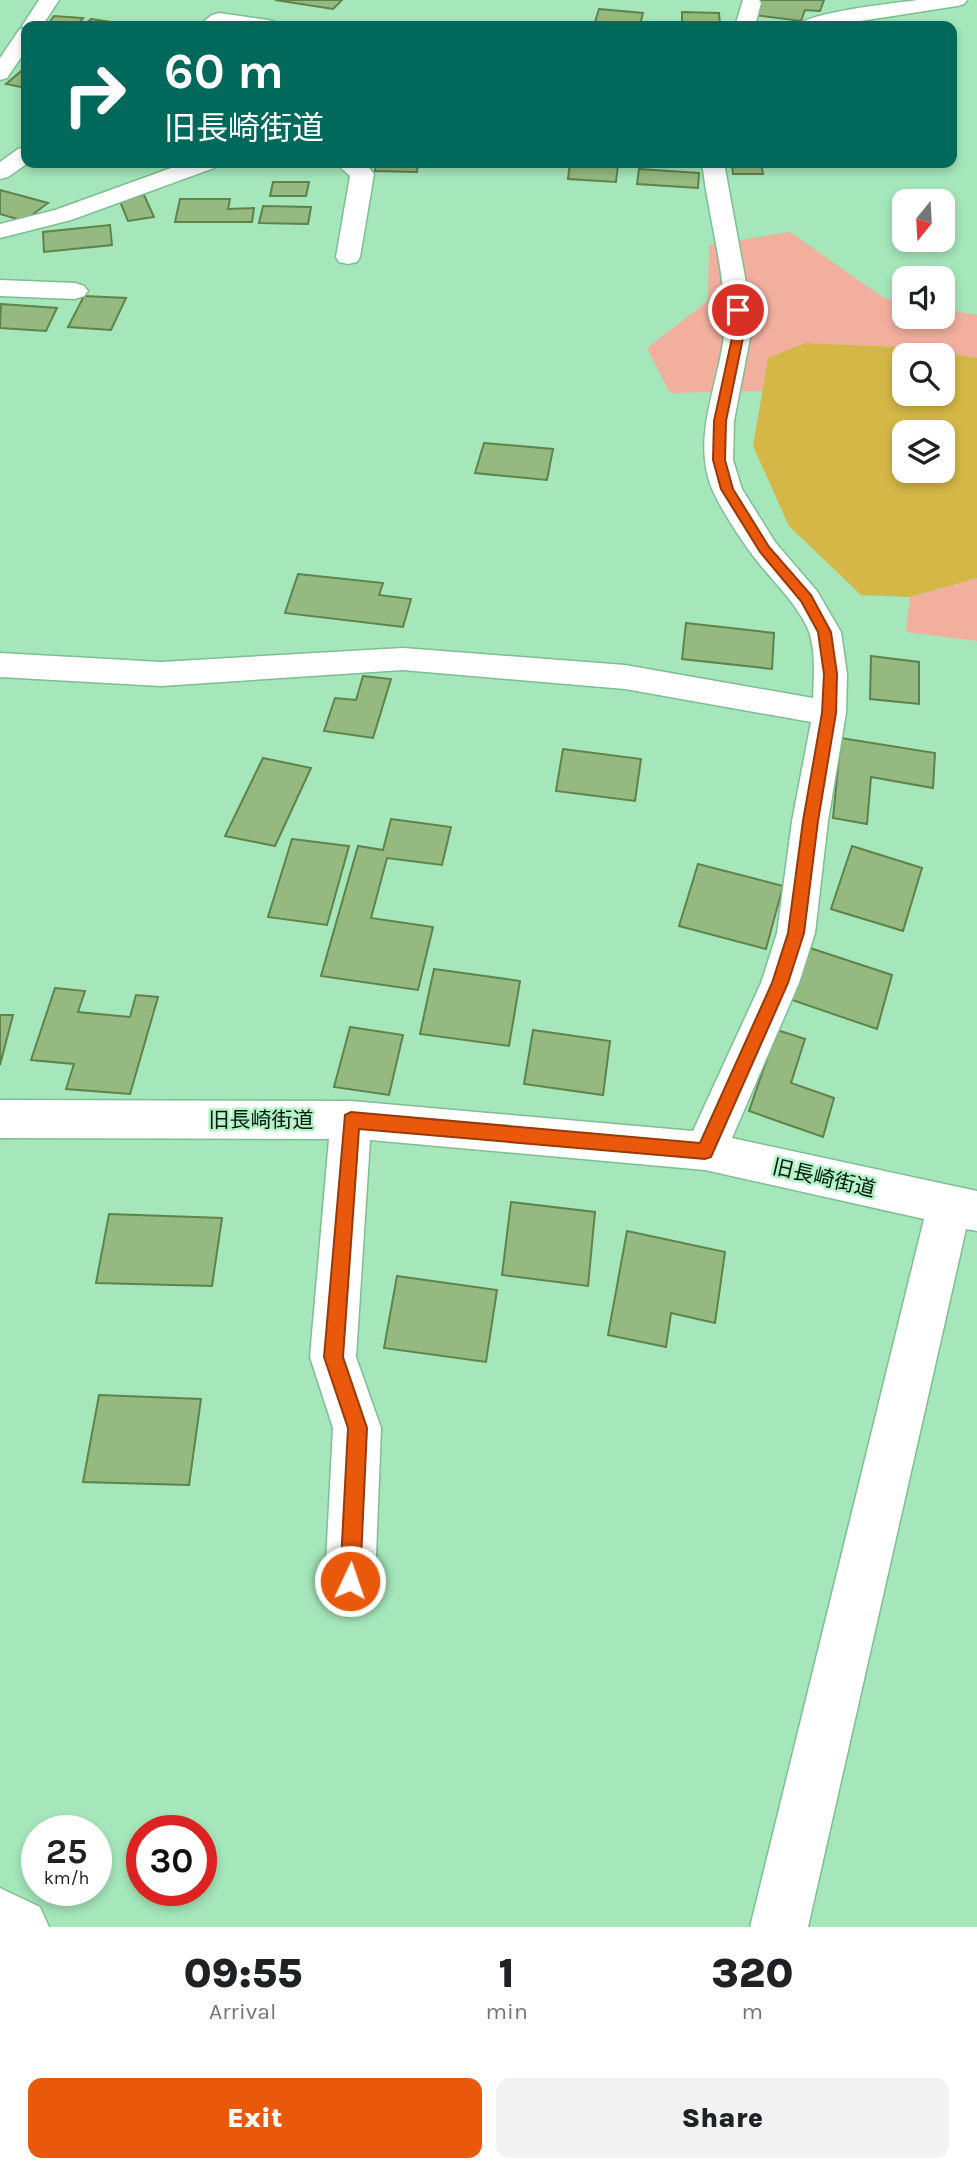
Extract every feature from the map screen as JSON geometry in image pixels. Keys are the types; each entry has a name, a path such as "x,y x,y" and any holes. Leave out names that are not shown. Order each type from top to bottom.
{"street":[{"path":"35,21 49,0"},
{"path":"824,21 957,0"},
{"path":"746,21 751,3"},
{"path":"216,21 233,21"},
{"path":"0,74 21,42"},
{"path":"0,172 21,157"},
{"path":"0,230 63,215 192,168"},
{"path":"348,257 362,174 353,168"},
{"path":"705,1151 780,983 796,933 810,821 829,713 831,674 825,632 806,598 764,550 727,489 719,460 720,421 737,338 738,310 714,168"},
{"path":"0,288 75,291"},
{"path":"0,665 162,674 403,659 625,677 829,713"},
{"name":"旧長崎街道","path":"0,1119 351,1120 705,1151 963,1209"},
{"path":"350,1581 358,1428 333,1357 351,1120"},
{"path":"779,1927 963,1209"},
{"path":"0,1917 20,1927"}],"shaded area":[{"path":"790,232 884,298 892,300 892,329 955,329 955,311 977,315 977,358 955,354 955,343 892,343 892,347 805,343 768,358 762,391 670,393 647,348 708,301 709,245"},
{"path":"805,343 892,347 892,406 955,406 955,354 977,358 977,578 910,597 861,595 789,526 753,446 768,358"},
{"path":"977,578 977,641 906,632 910,597"}],"building":[{"path":"275,0 342,0 333,9"},
{"path":"761,0 824,0 820,11 805,10 801,21 755,15"},
{"path":"599,9 643,13 641,21 595,21"},
{"path":"682,12 719,13 720,21 682,21"},
{"path":"54,16 83,18 81,21 50,21"},
{"path":"21,71 21,87 6,84"},
{"path":"375,168 417,168 417,172 375,171"},
{"path":"569,168 618,168 616,182 568,179"},
{"path":"732,168 762,168 763,174 733,174"},
{"path":"639,169 699,173 698,188 637,184"},
{"path":"273,182 309,182 306,196 270,196"},
{"path":"0,190 48,203 24,221 0,214"},
{"path":"144,195 154,217 128,221 119,199"},
{"path":"180,199 230,199 228,209 254,208 252,222 175,222"},
{"path":"263,206 311,207 308,224 259,223"},
{"path":"110,225 112,245 44,252 43,232"},
{"path":"84,296 126,298 111,330 68,327"},
{"path":"1,304 57,308 46,331 0,328"},
{"path":"484,443 553,449 547,480 475,473"},
{"path":"298,574 383,583 379,595 411,599 403,627 285,613"},
{"path":"686,623 774,633 772,669 682,659"},
{"path":"871,656 919,662 919,704 870,699"},
{"path":"363,676 391,679 373,738 324,731 335,698 356,700"},
{"path":"841,738 935,753 933,788 871,777 867,824 833,818"},
{"path":"563,749 641,759 635,801 556,791"},
{"path":"263,758 311,768 275,846 225,836"},
{"path":"391,819 451,827 442,865 387,858 371,918 433,927 418,990 321,976 358,846 383,850"},
{"path":"292,839 349,846 327,925 268,917"},
{"path":"852,846 922,868 903,931 831,909"},
{"path":"698,864 783,886 766,949 679,926"},
{"path":"807,947 892,975 877,1029 789,999"},
{"path":"434,969 520,981 509,1046 420,1034"},
{"path":"55,988 85,991 78,1012 130,1017 136,995 158,997 130,1094 66,1089 74,1064 31,1060"},
{"path":"0,1015 13,1015 0,1065"},
{"path":"350,1027 403,1035 389,1095 334,1087"},
{"path":"533,1030 610,1041 603,1095 524,1084"},
{"path":"777,1030 805,1039 791,1083 834,1098 823,1137 749,1111"},
{"path":"511,1202 595,1212 588,1286 502,1275"},
{"path":"109,1214 222,1218 212,1286 96,1283"},
{"path":"627,1231 725,1252 715,1323 671,1313 666,1347 608,1335"},
{"path":"397,1276 497,1290 486,1362 384,1348"},
{"path":"99,1395 201,1399 189,1485 83,1482"}],"route":[{"path":"350,1581 358,1428 333,1357 351,1120 705,1151 780,983 796,933 810,821 829,713 831,674 825,632 806,598 764,550 727,489 719,460 720,421 737,338 738,310"}]}
